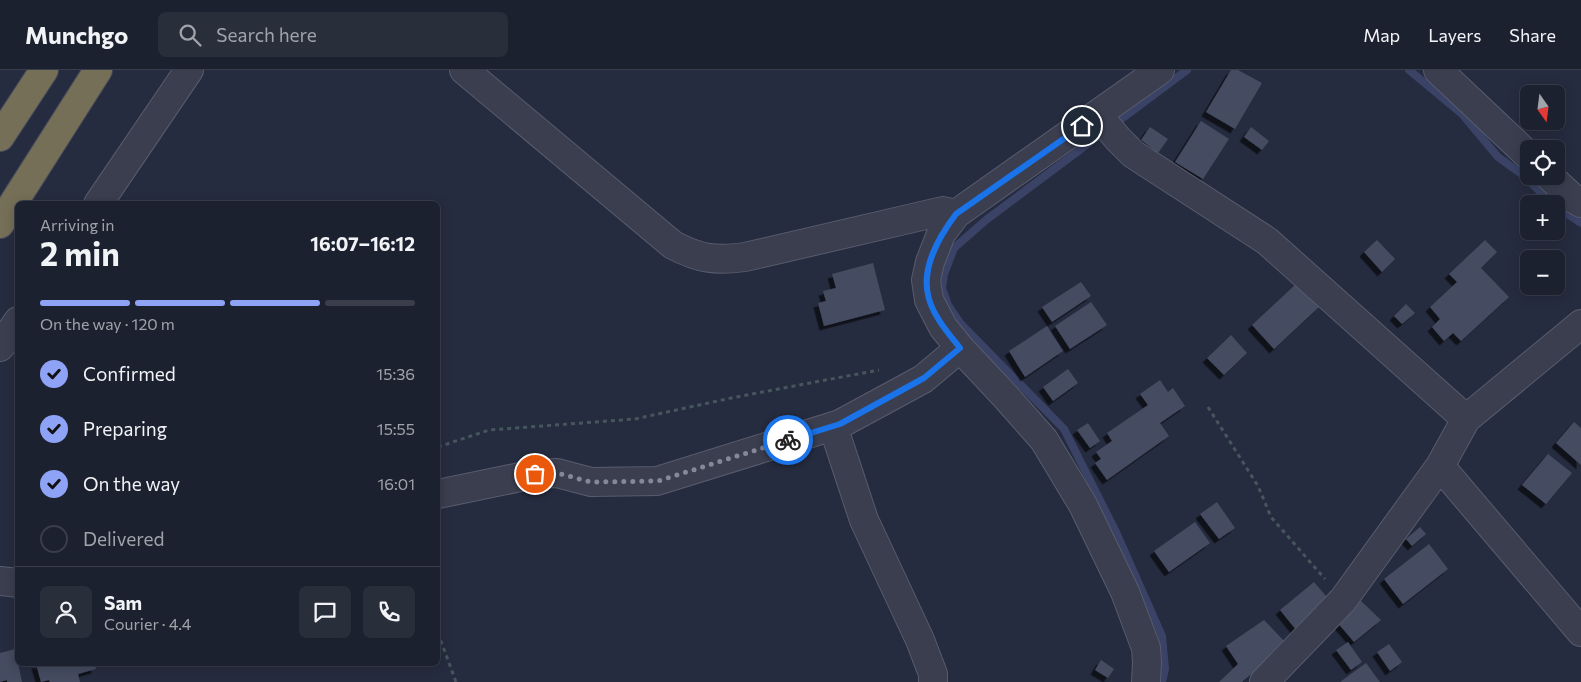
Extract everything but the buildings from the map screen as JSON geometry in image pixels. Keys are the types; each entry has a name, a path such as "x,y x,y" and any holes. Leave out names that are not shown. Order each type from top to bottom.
{"highway":[{"path":"0,137 44,70"},
{"path":"0,224 98,70"}],"street":[{"path":"100,201 189,70"},
{"path":"464,70 673,245 692,255 721,260 745,257 943,211 956,214"},
{"path":"1146,682 1146,648 1125,592 1083,505 1044,440 943,327 929,300 926,280 930,262 941,234 956,214 1107,126 1160,70"},
{"path":"1438,70 1520,147"},
{"path":"1107,126 1133,154 1266,241 1466,419"},
{"path":"1559,185 1581,203"},
{"path":"1264,682 1343,600 1440,466 1466,419 1581,324"},
{"path":"0,346 15,325"},
{"path":"440,494 535,474 557,473 591,482 658,481 834,426 924,378 960,348"},
{"path":"834,426 864,520 920,640 934,682"},
{"path":"1440,466 1581,632"},
{"path":"0,581 15,584"}],"path":[{"path":"440,446 490,430 635,419 736,397 882,369"},
{"path":"1208,407 1258,486 1271,517 1343,600"},
{"path":"440,638 456,682"}],"waterway":[{"path":"1162,682 1165,669 1162,636 1116,532 1064,429 960,323 948,305 942,288 944,274 954,248 986,220 1187,70"},
{"path":"1409,70 1462,114 1498,157 1523,175 1544,195"},
{"path":"1565,213 1581,223"}],"way so far":[{"path":"535,474 557,473 591,482 658,481 788,440"}],"route":[{"path":"788,440 840,424 924,378 960,348 943,327 929,300 926,280 930,262 941,234 956,214 1082,126"}]}
